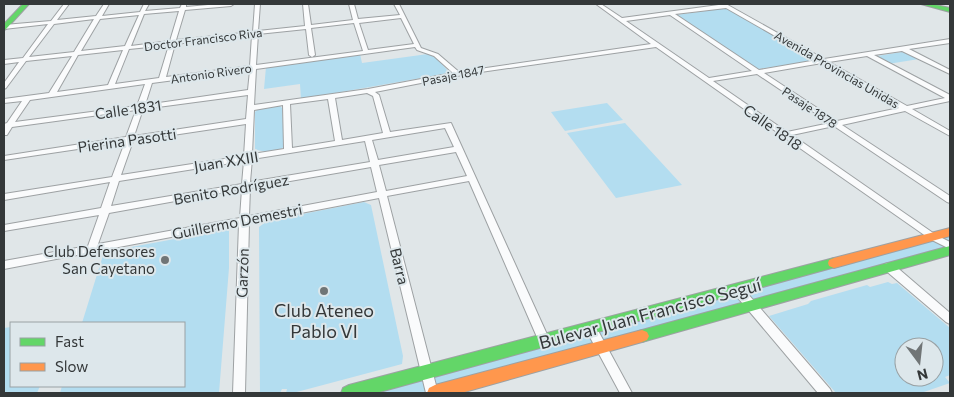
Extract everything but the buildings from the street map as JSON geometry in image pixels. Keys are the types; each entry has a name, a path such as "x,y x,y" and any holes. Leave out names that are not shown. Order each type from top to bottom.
{"main road":[{"path":"4,25 18,4"},
{"path":"4,25 26,4"},
{"path":"924,4 950,10"},
{"name":"Bulevar Juan Francisco Seguí","path":"349,393 950,232"},
{"name":"Bulevar Juan Francisco Seguí","path":"433,393 950,250"}],"street":[{"path":"4,87 66,4"},
{"path":"52,94 106,4"},
{"path":"110,87 146,4"},
{"path":"4,25 143,12 184,6 230,4"},
{"name":"Garzón","path":"239,393 244,220 257,4"},
{"path":"305,4 312,55"},
{"path":"351,4 366,52"},
{"path":"397,4 419,50 427,50 438,55 458,74"},
{"name":"Calle 1818","path":"598,4 933,237 950,246"},
{"path":"620,20 725,5"},
{"name":"Avenida Provincias Unidas","path":"725,5 950,134"},
{"path":"162,80 184,6"},
{"name":"Pasaje 1878","path":"670,13 950,200"},
{"name":"Doctor Francisco Riva","path":"4,62 402,16"},
{"path":"706,80 950,41"},
{"name":"Antonio Rivero","path":"4,101 417,45"},
{"name":"Pasaje 1847","path":"251,108 368,91 458,74 656,45"},
{"path":"903,48 950,72"},
{"path":"866,54 950,99"},
{"path":"92,248 149,82"},
{"path":"368,91 376,95 387,135"},
{"name":"Calle 1831","path":"6,126 252,92"},
{"path":"331,96 338,143"},
{"path":"4,133 6,126 28,97"},
{"path":"784,134 950,99"},
{"path":"286,103 288,151"},
{"name":"Pierina Pasotti","path":"4,158 250,121"},
{"name":"Juan XXIII","path":"4,197 448,125 458,149"},
{"name":"Barra","path":"368,138 433,393"},
{"path":"458,149 544,341"},
{"name":"Benito Rodríguez","path":"4,228 458,149"},
{"name":"Guillermo Demestri","path":"4,265 470,178"},
{"path":"889,267 950,319"},
{"path":"737,289 826,393"},
{"path":"591,328 626,393"}],"shaded area":[{"path":"727,8 816,59 816,61 758,69 676,15"},
{"path":"902,52 919,59 888,64 877,58 877,56"},
{"path":"360,54 362,63 428,54 436,58 450,73 301,99 300,84 264,89 266,67"},
{"path":"607,103 623,120 565,131 551,112"},
{"path":"280,106 282,108 284,147 270,151 255,149 255,112"},
{"path":"625,123 682,185 616,198 567,133"},
{"name":"Club Ateneo Pablo VI","path":"364,202 371,205 403,356 402,364 293,393 286,393 287,389 282,389 280,393 260,393 259,227 267,221"},
{"path":"229,229 229,268 219,393 60,393 62,387 185,387 185,322 82,322 104,252"},
{"path":"950,232 950,250 435,393 349,393"},
{"path":"888,282 892,284 897,283 950,328 950,375 945,377 950,383 944,385 944,337 894,337 894,387 938,387 921,393 836,393 769,316 808,304 811,301 867,285 870,287"},
{"path":"10,327 10,387 40,387 37,393 4,393 4,328"}],"traffic: fast":[{"path":"4,28 26,4"},
{"path":"924,4 950,10"},
{"path":"642,336 950,250"},
{"path":"349,393 834,263"}],"traffic: slow":[{"path":"834,263 950,232"},
{"path":"435,393 642,336"}],"place":[{"name":"Club Defensores San Cayetano","path":"165,260"},
{"name":"Club Ateneo Pablo VI","path":"324,291"}]}
